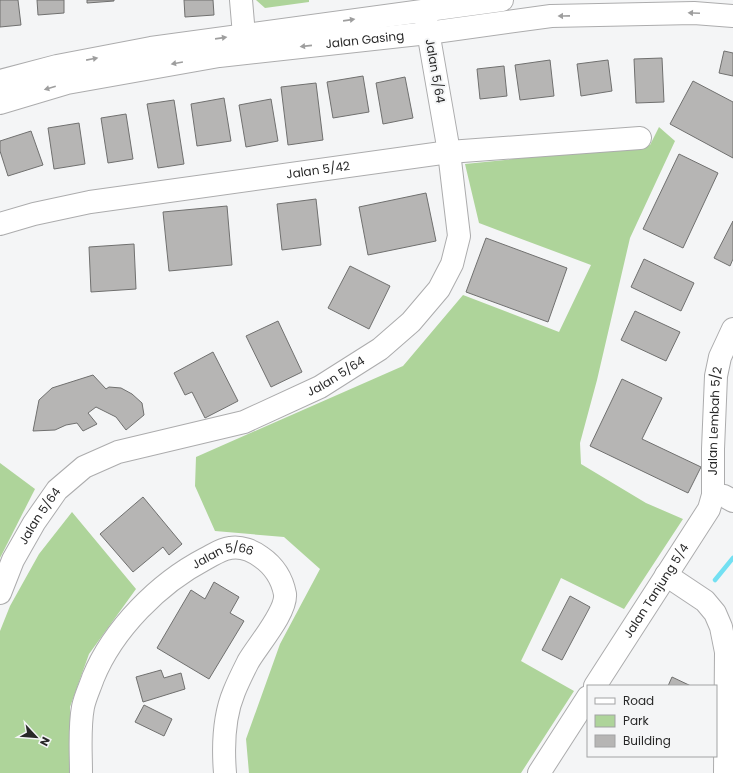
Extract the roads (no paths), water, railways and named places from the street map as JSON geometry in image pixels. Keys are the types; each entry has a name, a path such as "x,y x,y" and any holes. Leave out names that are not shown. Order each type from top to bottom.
{"street":[{"path":"241,0 244,35"},
{"name":"Jalan Gasing","path":"0,81 57,66 151,48 502,0"},
{"name":"Jalan 5/64","path":"0,593 13,560 34,523 57,490 84,467 118,452 244,422 320,387 380,349 411,322 439,289 452,264 459,236 449,152 424,10"},
{"name":"Jalan Gasing","path":"0,102 67,83 219,56 428,33 550,16 694,13 733,16"},
{"name":"Jalan 5/42","path":"0,224 34,214 90,202 449,152 640,138"},
{"name":"Jalan Lembah 5/2","path":"723,498 713,449 716,376 720,357 733,329"},
{"name":"Jalan Tanjung 5/4","path":"596,685 709,509 723,498"},
{"name":"Jalan 5/66","path":"81,773 81,733 83,707 94,677 109,648 129,621 158,591 195,564 231,547 245,548 259,555 271,565 279,576 285,595 281,613 248,662 233,694 227,723 224,756 225,773"},
{"path":"666,575 705,601 715,613 721,627 726,652 725,773"},
{"path":"539,773 587,699"}],"waterway":[{"path":"715,580 733,558"}]}
